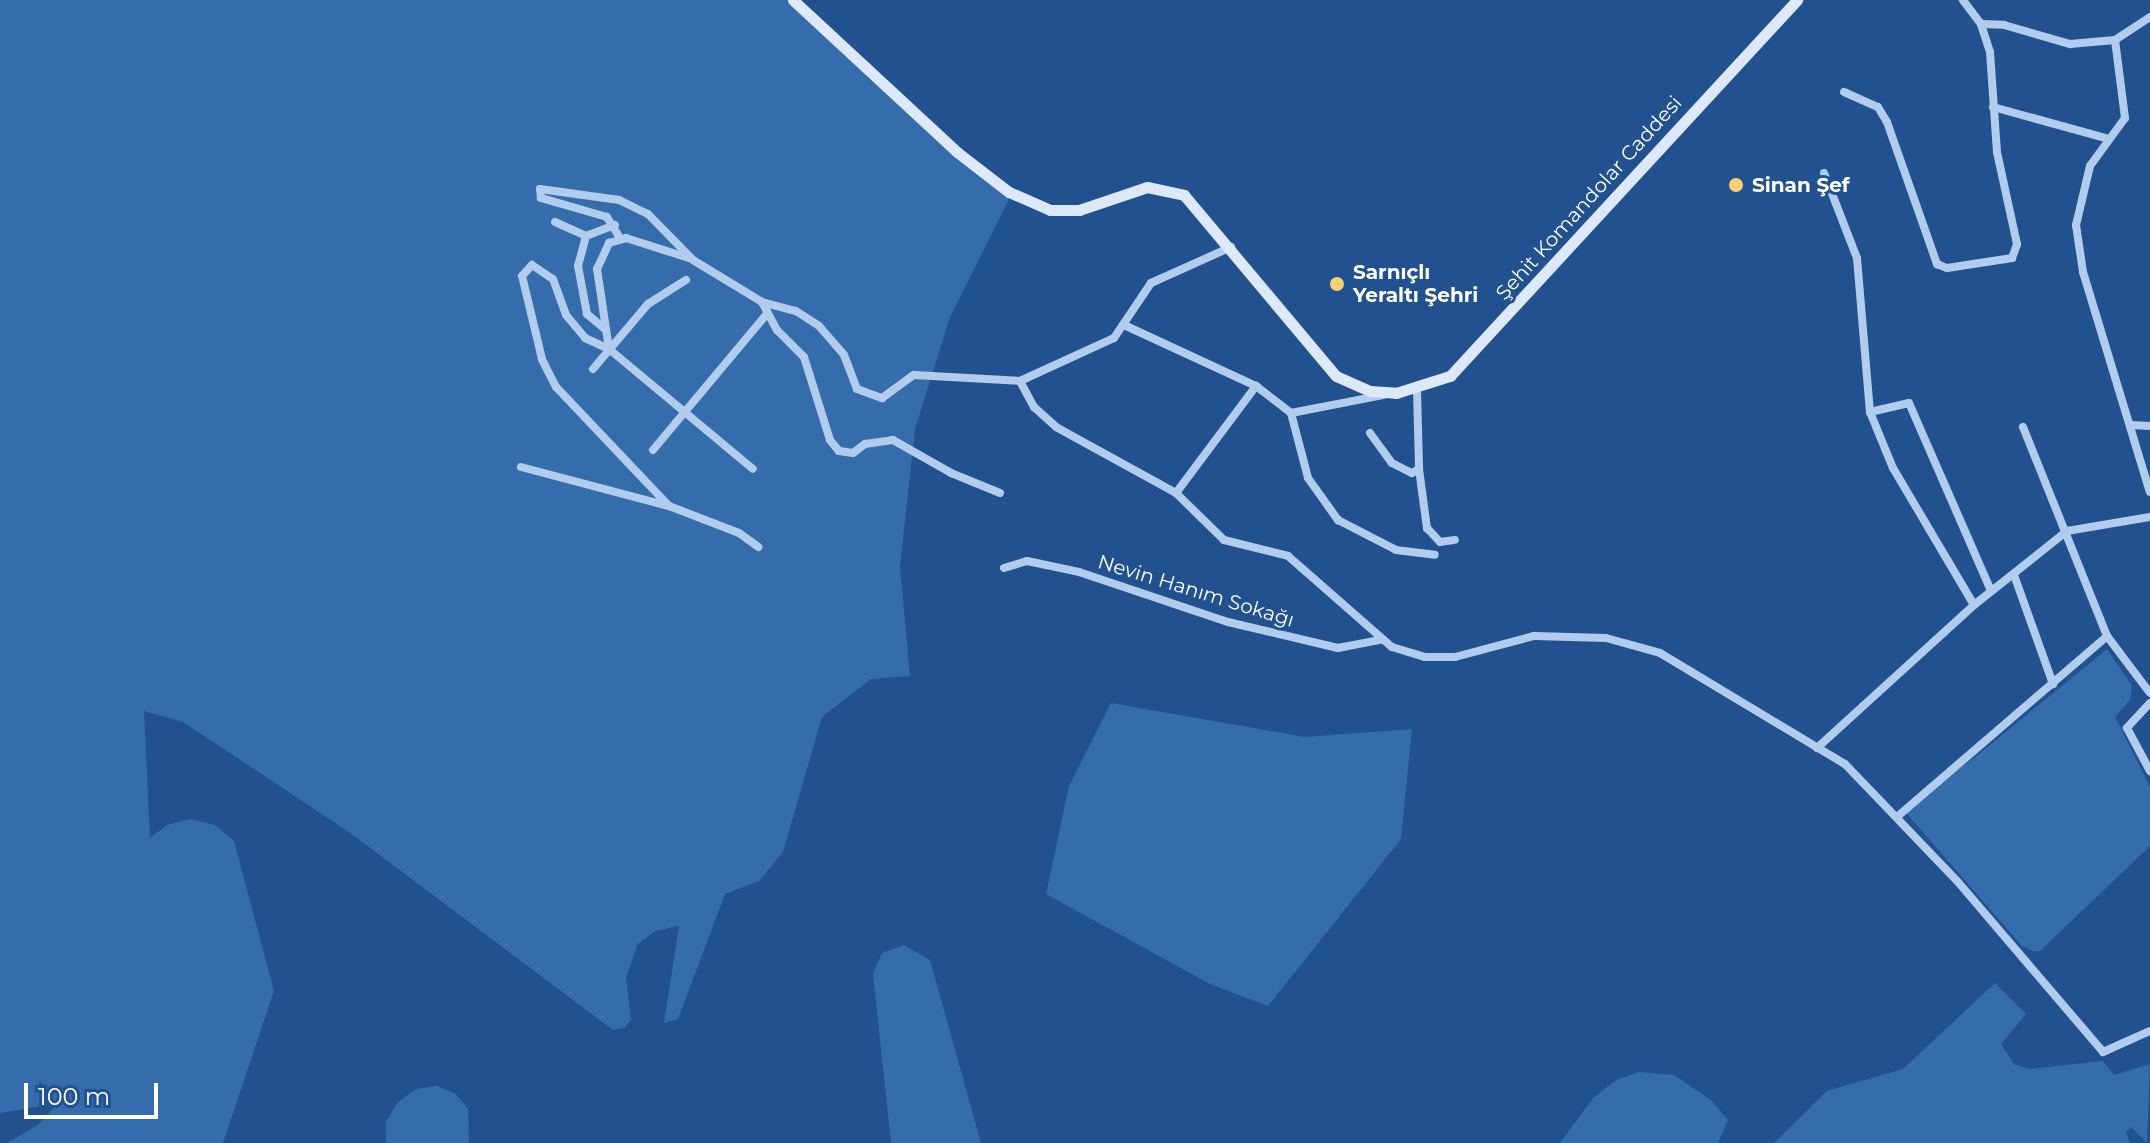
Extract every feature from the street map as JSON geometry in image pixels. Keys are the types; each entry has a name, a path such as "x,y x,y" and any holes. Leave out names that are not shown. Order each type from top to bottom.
{"main road":[{"name":"Şehit Komandolar Caddesi","path":"793,0 957,152 1009,192 1050,210 1079,210 1147,187 1165,187 1184,195 1232,247 1306,346 1336,376 1370,391 1396,393 1417,390 1450,376 1797,0"}],"street":[{"path":"1844,92 1878,107 1902,155 1934,260 1947,268 2008,260 2017,252 1993,107 1990,52 1981,24 1963,0"},
{"path":"1981,24 2004,25 2070,44 2115,40 2150,17"},
{"path":"2115,40 2125,118 2086,175 2076,225 2083,272 2150,492"},
{"path":"1993,107 2109,139"},
{"path":"1824,173 1857,258 1870,412 1893,468 1974,605"},
{"path":"620,238 615,225 599,213 541,198 538,193 545,187 619,200 648,214 693,260 762,302 796,311 819,326 844,355 857,389 873,397 891,396 914,375 1020,381 1114,338 1151,283 1232,247"},
{"path":"555,222 586,236 615,225"},
{"path":"586,236 578,266 580,291 587,314 606,330"},
{"path":"620,238 693,260"},
{"path":"609,349 597,269 605,248 620,238"},
{"path":"669,506 556,387 542,359 522,276 526,267 547,272 585,338 609,349 753,469"},
{"path":"593,369 648,304 686,280"},
{"path":"762,302 766,315 804,357 830,440 839,451 853,453 865,444 893,440 951,473 1000,493"},
{"path":"653,450 766,315"},
{"path":"1124,325 1256,386 1291,413 1308,478 1338,520 1396,550 1435,555"},
{"path":"1020,381 1034,407 1056,427 1176,493 1224,540 1288,556 1380,640 1407,653 1439,658 1475,653 1521,638 1623,640 1660,653 1845,764 1898,816 2103,1052 2150,1031"},
{"path":"1176,493 1256,386"},
{"path":"1417,390 1419,469 1427,528 1440,542 1455,540"},
{"path":"1291,413 1396,393"},
{"path":"1870,412 1909,403 1991,591"},
{"path":"2131,425 2150,426"},
{"path":"2023,427 2107,636 2150,693"},
{"path":"1370,433 1392,463 1412,473 1419,469"},
{"path":"521,467 669,506 739,533 758,547"},
{"path":"1817,748 1974,605 2067,531 2150,517"},
{"name":"Nevin Hanım Sokağı","path":"1004,568 1027,561 1079,572 1228,622 1338,648 1380,640"},
{"path":"2014,575 2053,684"},
{"path":"1898,816 2107,636"},
{"path":"2150,703 2127,728 2150,771"}],"shaded area":[{"path":"0,0 791,0 1010,197 950,317 915,429 900,566 910,676 871,679 822,717 783,852 759,881 725,894 678,1019 664,1023 679,926 655,931 638,944 626,977 631,1019 625,1028 613,1030 349,832 183,722 144,711 150,838 167,825 190,819 215,825 234,841 274,991 223,1143 7,1143 38,1125 58,1103 0,1113"},
{"path":"2107,649 2132,686 2130,700 2115,717 2150,787 2150,846 2040,951 2032,951 2021,945 1902,808 1974,758"},
{"path":"1111,703 1305,737 1412,729 1401,839 1268,1006 1210,984 1046,894 1069,786"},
{"path":"904,945 930,960 981,1143 891,1143 873,974 882,953"},
{"path":"1995,983 2026,1014 2001,1044 2014,1064 2029,1069 2103,1061 2114,1075 2150,1064 2147,1143 2131,1127 2126,1132 2130,1143 1774,1143 1827,1091 1903,1069"},
{"path":"1639,1072 1674,1075 1711,1100 1728,1120 1718,1143 1560,1143 1593,1098 1616,1080"},
{"path":"437,1086 456,1094 468,1109 469,1143 386,1143 386,1122 397,1103 416,1089"}],"place":[{"name":"Sinan Şef","path":"1736,185"},
{"name":"Sarnıçlı Yeraltı Şehri","path":"1337,284"}]}
